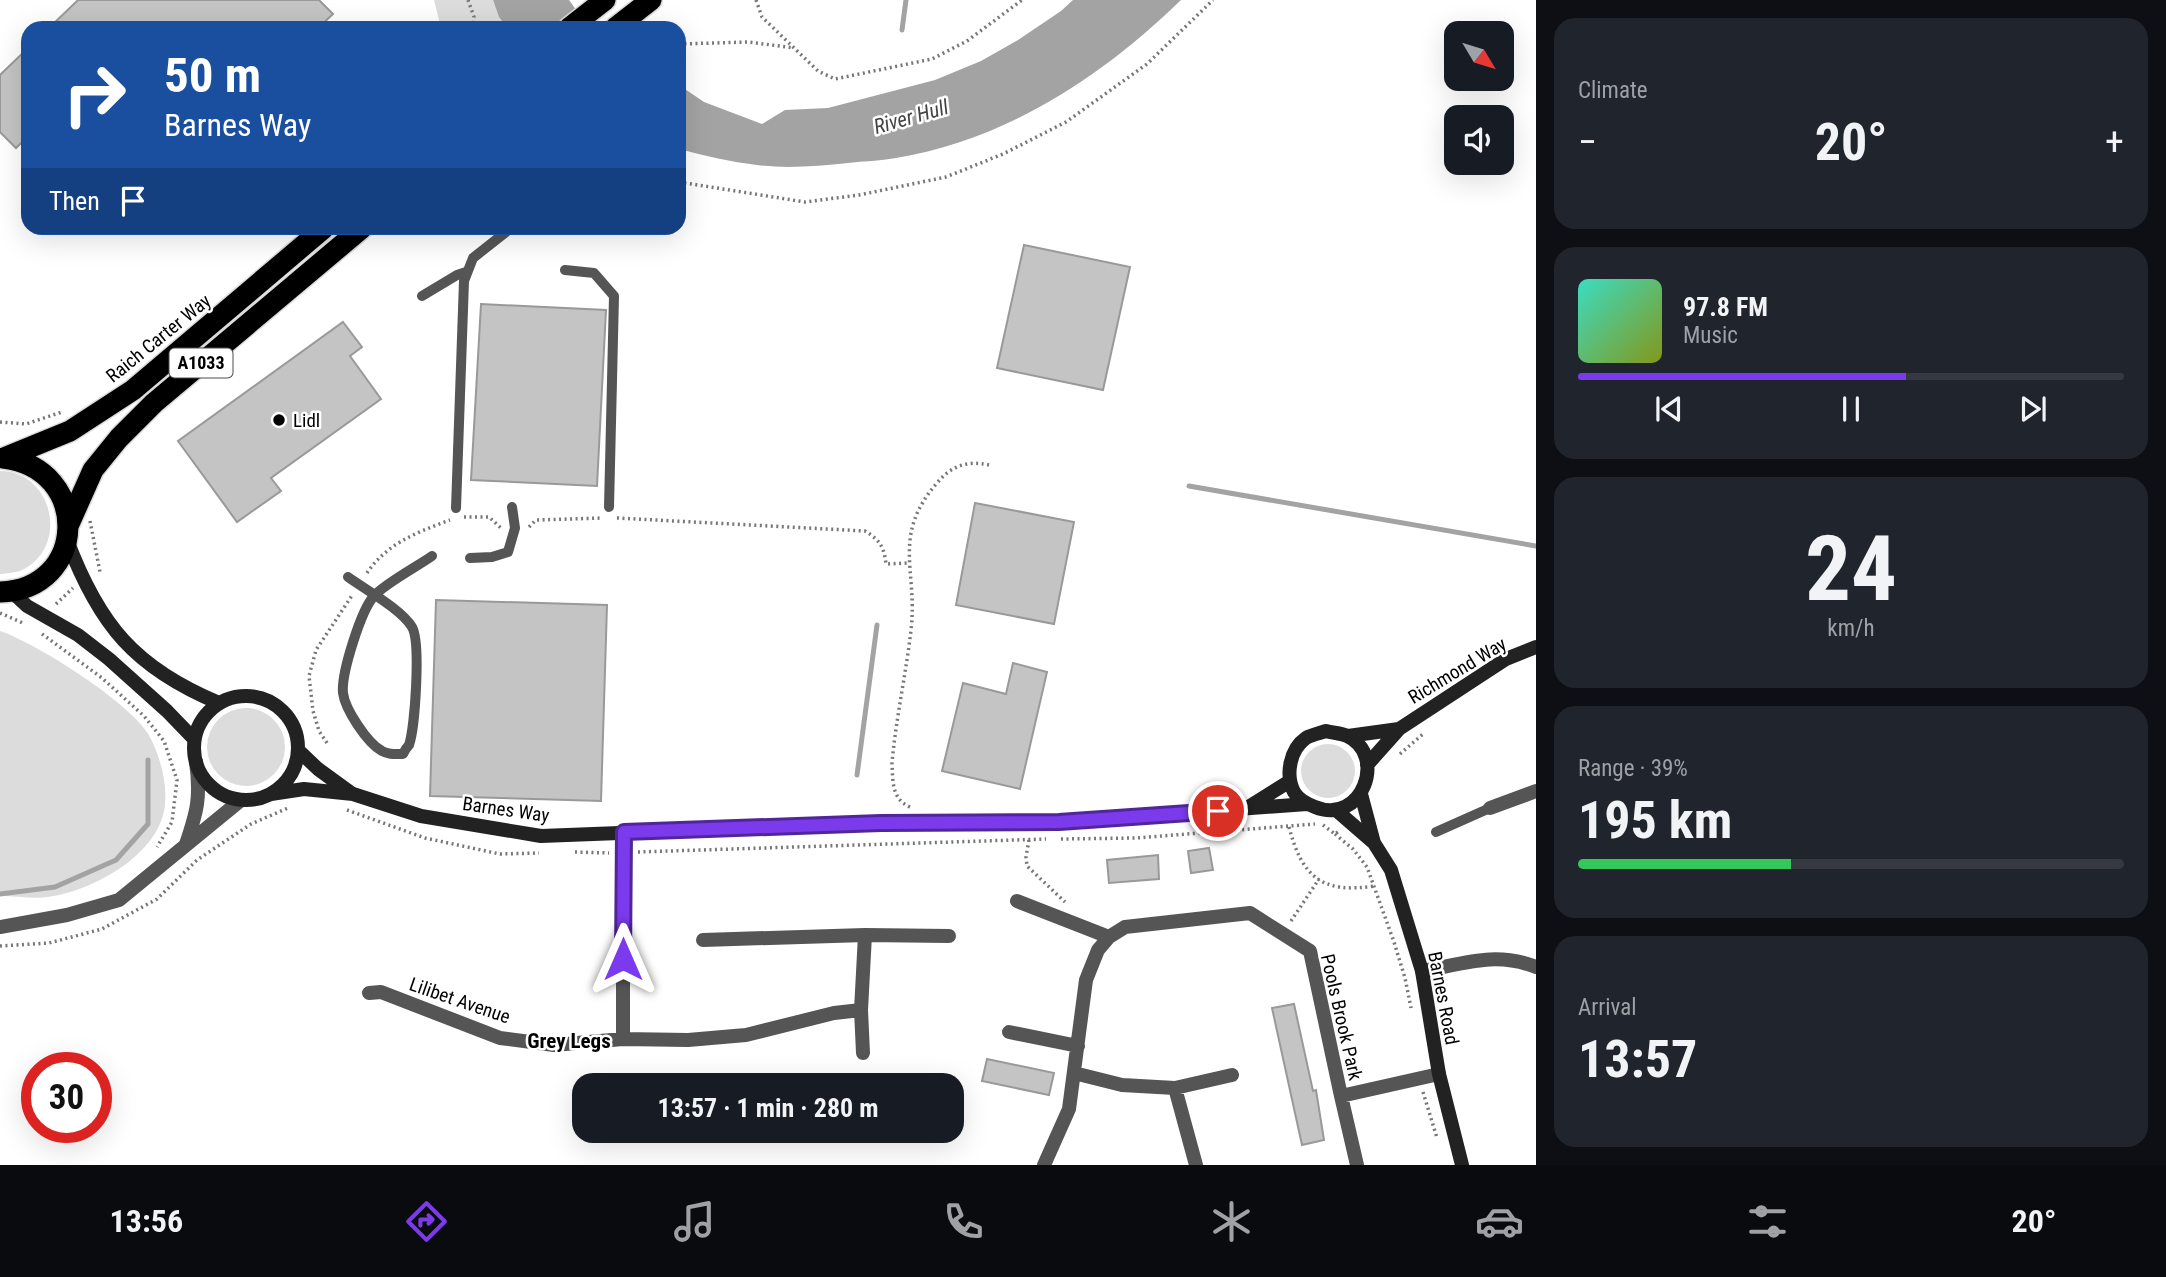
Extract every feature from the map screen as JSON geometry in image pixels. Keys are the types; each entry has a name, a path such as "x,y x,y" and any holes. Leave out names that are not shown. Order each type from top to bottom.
{"highway":[{"path":"578,21 605,0"},
{"path":"624,21 651,0"},
{"name":"Raich Carter Way","path":"2,458 70,431 133,390 316,235"},
{"name":"A1033","path":"6,592 41,579 57,562 93,470 153,403 354,235"},
{"name":"A1033","path":"2,458 21,460 50,478 67,507 68,532"}],"street":[{"path":"68,532 82,580 110,626 148,664 194,693 219,703"},
{"path":"6,592 27,607 78,635 109,659 194,739"},
{"name":"Richmond Way","path":"1367,765 1399,729 1506,659 1536,647"},
{"path":"185,845 196,813 200,788 196,762 194,739 203,718 219,703 244,696 258,697 273,703 293,724 298,750 296,763 282,786 271,794 241,800 226,796 213,788 202,776 196,762"},
{"name":"Richmond Way","path":"1348,736 1399,729"},
{"path":"1326,731 1348,736 1363,748 1367,765 1366,782 1361,794 1350,806 1336,810 1320,809 1307,804 1295,794 1290,781 1292,755 1306,738 1326,731"},
{"name":"Barnes Way","path":"298,750 318,769 353,794"},
{"name":"Barnes Way","path":"1245,809 1290,781"},
{"name":"Barnes Way","path":"271,794 304,789 353,794 421,816 541,836 921,823 1059,822 1307,804"},
{"path":"1490,808 1536,791"},
{"name":"Barnes Road","path":"1361,794 1374,843"},
{"path":"0,927 67,915 119,900 241,800"},
{"name":"Barnes Road","path":"1336,810 1374,843 1391,870 1422,971 1439,1074 1462,1165"},
{"path":"623,1038 624,832"},
{"path":"1017,901 1109,937 1098,950 1086,980 1069,1109 1044,1165"},
{"name":"Pools Brook Park","path":"1109,937 1125,927 1250,913 1310,951 1357,1165"},
{"path":"863,1053 861,1010 865,935"},
{"path":"703,940 865,935 949,936"},
{"path":"1422,971 1491,958 1507,958 1536,967"},
{"name":"Lilibet Avenue","path":"369,993 381,992 500,1038 554,1045 623,1038 688,1040 746,1035 834,1013 861,1010"},
{"path":"1009,1032 1078,1046"},
{"path":"1074,1073 1122,1085 1175,1088 1232,1075"},
{"name":"Pools Brook Park","path":"1341,1096 1439,1074"},
{"path":"1175,1088 1196,1165"}],"lane":[{"path":"456,508 466,272 473,258 501,235"},
{"path":"565,270 594,273 614,296 609,507"},
{"path":"422,296 466,272"},
{"path":"470,558 492,557 508,552 515,528 512,507"},
{"path":"348,577 374,595 395,611 412,628 416,646 415,700 408,746 402,754 391,755 375,746 358,726 343,695 344,676 365,611 374,595 432,556"},
{"path":"1436,832 1490,808"}],"path":[{"path":"468,0 474,21"},
{"path":"756,0 762,18 818,71 835,79 932,60 967,41 1022,0"},
{"path":"686,183 805,202 859,195 946,177 1003,154 1066,122 1147,64 1213,0"},
{"path":"686,44 749,42 796,49"},
{"path":"0,422 26,424 64,411"},
{"path":"921,844 920,808 902,804 896,796 893,784 894,743 913,612 908,563 911,528 924,498 951,469 974,462 989,465"},
{"path":"35,629 44,614 82,580 100,572 89,514"},
{"path":"327,743 319,731 313,712 309,676 316,650 359,585 386,551 413,534 459,517 489,517 500,528 528,528 536,520 549,518 625,518 865,531 876,537 884,548 886,564 908,563"},
{"path":"0,613 35,629 102,678 144,716 163,741 177,780 172,822 152,857"},
{"path":"1289,827 1301,862 1319,880 1328,886 1355,889 1374,886"},
{"path":"1335,834 1353,849 1367,867 1405,978 1412,1014"},
{"path":"1029,840 1027,866 1066,903"},
{"path":"1282,934 1319,880"},
{"path":"1419,1078 1439,1143"}],"shaded area":[{"path":"434,0 493,0 502,21 439,21"},
{"path":"0,471 18,474 33,483 43,496 49,512 50,529 46,545 37,559 20,571 0,574"},
{"path":"0,631 36,648 82,676 140,723 157,753 165,787 161,822 138,854 122,867 85,887 42,898 0,896"},
{"path":"238,708 254,708 268,714 279,725 285,739 285,755 279,769 268,780 254,786 238,786 224,780 213,769 207,755 207,739 213,725 224,714"},
{"path":"1328,744 1347,752 1355,771 1347,790 1328,798 1309,790 1301,771 1309,752"}],"water":[{"path":"493,0 569,0 584,21 502,21"},
{"name":"River Hull","path":"1073,0 1181,0 1119,55 1050,101 976,137 937,149 884,160 791,167 737,162 686,151 686,90 704,102 762,124 785,110 828,108 935,80 981,61 1061,11"}],"building":[{"path":"78,0 319,0 333,14 326,21 56,21"},
{"path":"21,55 21,143 16,148 0,132 0,75"},
{"path":"1024,245 1130,267 1103,390 997,368"},
{"path":"481,304 606,310 597,486 471,480"},
{"name":"Lidl","path":"343,322 362,347 350,356 381,399 271,478 281,491 237,522 178,441"},
{"path":"975,503 1074,522 1054,624 956,605"},
{"path":"436,600 607,605 601,801 430,796"},
{"path":"1013,663 1047,672 1020,789 942,771 963,683 1006,694"},
{"path":"1209,848 1213,870 1191,873 1188,851"},
{"path":"1158,855 1159,879 1109,883 1107,860"},
{"path":"1294,1004 1313,1091 1316,1090 1324,1140 1302,1145 1272,1008"},
{"path":"987,1059 1054,1073 1049,1095 982,1081"}],"waterway":[{"path":"902,30 906,0"},
{"path":"1189,486 1536,546"},
{"path":"857,775 877,625"},
{"path":"0,894 55,887 116,860 148,824 148,760"}],"place":[{"name":"Lidl","path":"279,420"}],"district":[{"name":"Grey Legs","path":"569,1041"}],"route":[{"path":"623,959 624,832 881,823 1059,822 1218,811"}]}
